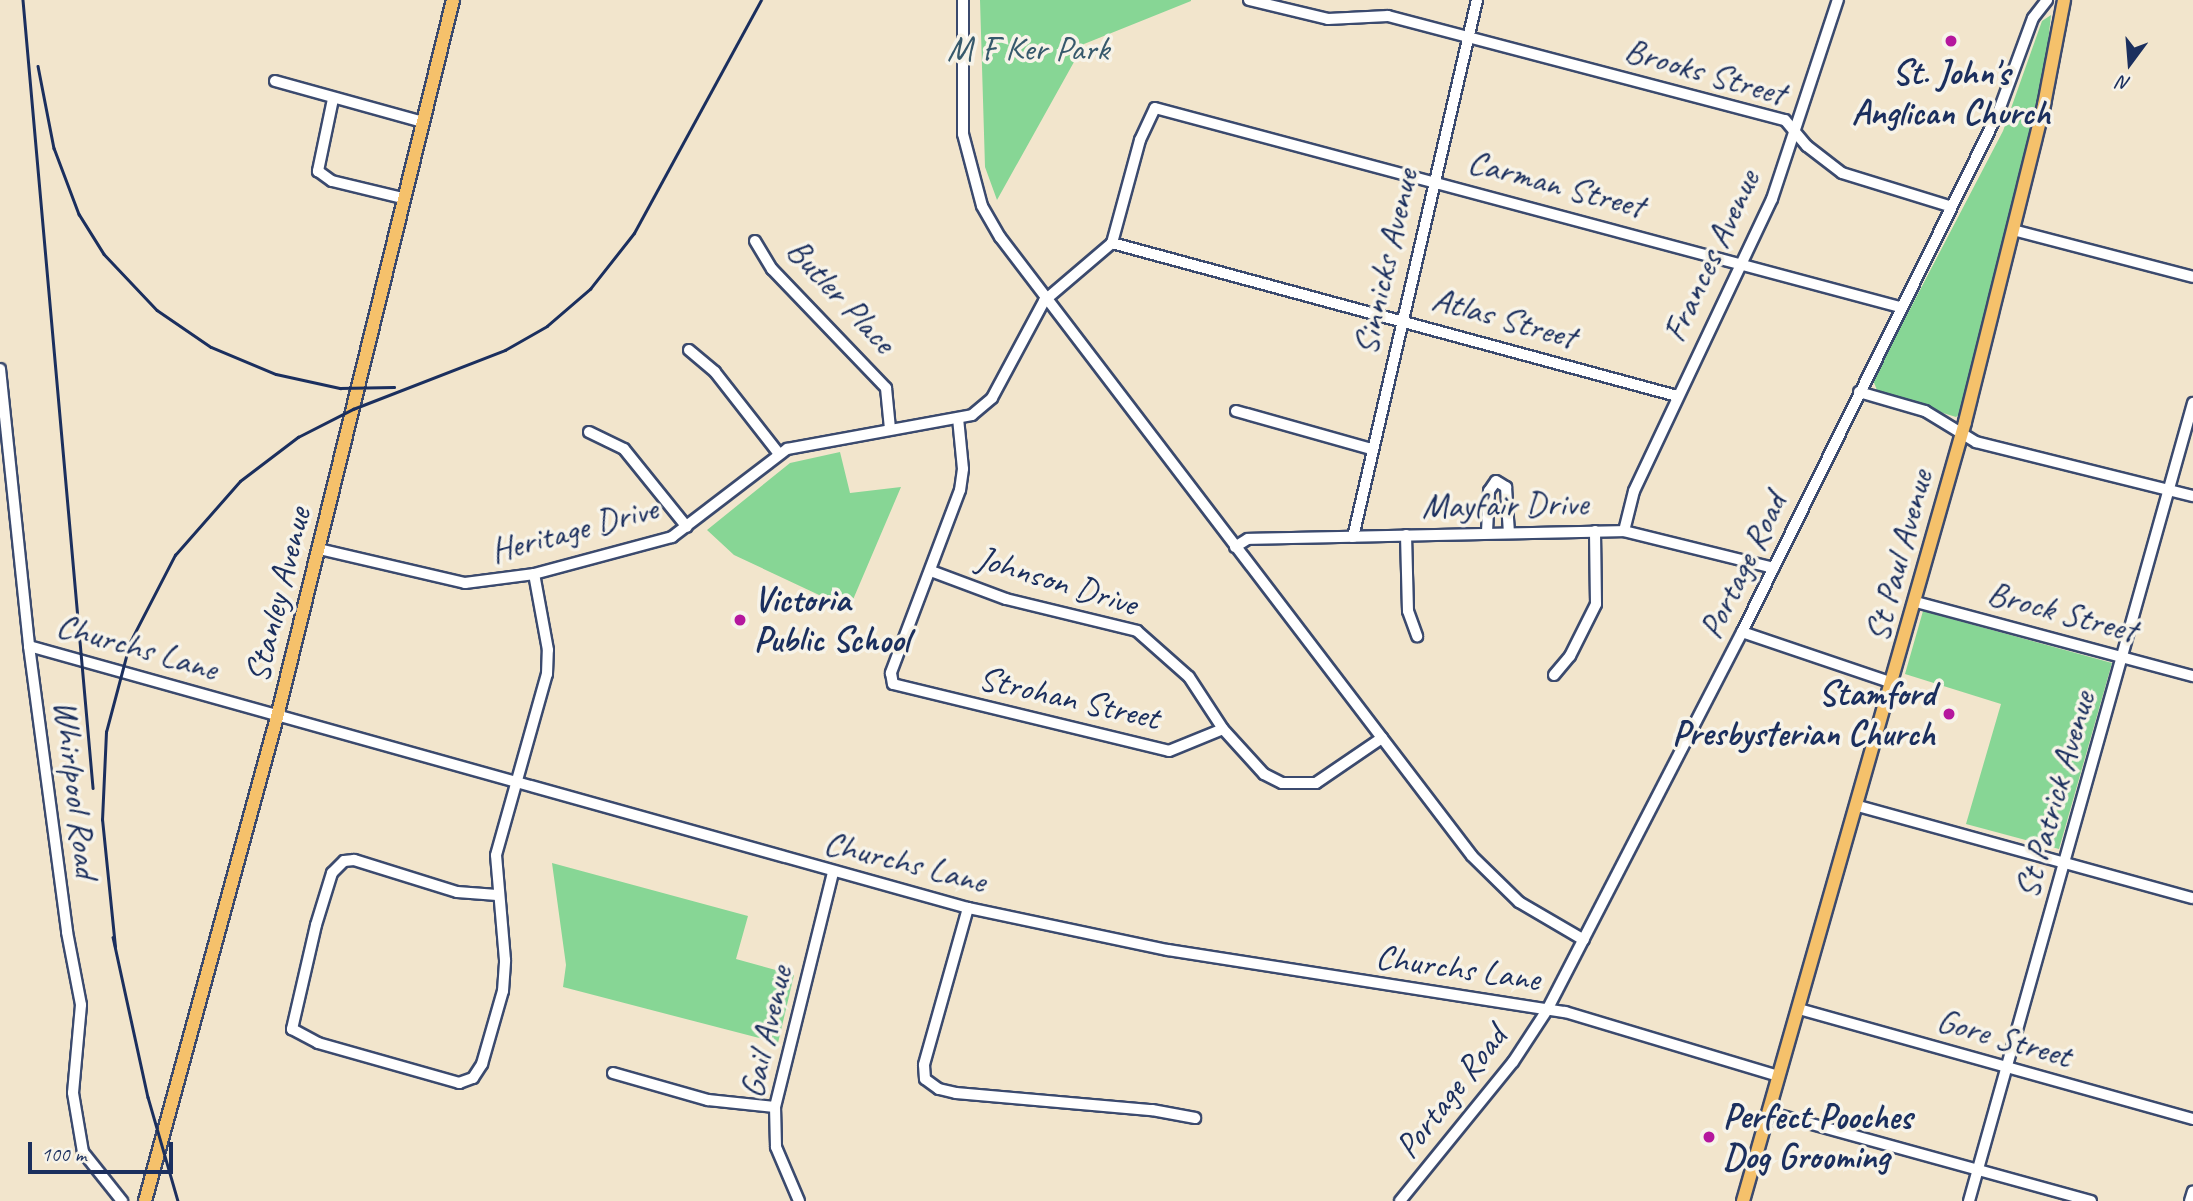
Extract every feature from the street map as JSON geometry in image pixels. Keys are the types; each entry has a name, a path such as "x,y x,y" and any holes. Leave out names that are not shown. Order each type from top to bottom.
{"main road":[{"name":"Stanley Avenue","path":"145,1201 277,716 453,0"},
{"name":"St Paul Avenue","path":"1742,1201 1858,806 1962,433 2013,230 2064,0"}],"street":[{"path":"963,0 963,134 982,206 1044,301 1472,856 1519,902 1584,940"},
{"name":"Brooks Street","path":"1249,0 1328,19 1388,16 1785,120 1797,130 1807,146 1842,173 1949,206"},
{"name":"Sinnicks Avenue","path":"1353,537 1401,319 1477,0"},
{"name":"Frances Avenue","path":"1624,531 1634,491 1772,200 1838,0"},
{"name":"Portage Road","path":"1400,1201 1513,1062 1547,1010 1774,568 1949,206 1998,113 2033,18 2047,0"},
{"path":"275,81 332,99 423,121"},
{"path":"332,99 318,171 332,181 403,198"},
{"name":"Carman Street","path":"1112,243 1144,128 1155,108 1742,262 1900,307"},
{"path":"2013,230 2193,277"},
{"name":"Butler Place","path":"755,241 772,269 886,388 890,429"},
{"path":"1044,301 1112,243"},
{"name":"Atlas Street","path":"1112,243 1401,319 1677,396"},
{"name":"Heritage Drive","path":"319,549 465,583 534,574 649,545 687,527 779,454 890,429 958,418 984,408 1044,301"},
{"path":"689,350 715,372 779,454"},
{"name":"Whirlpool Road","path":"0,369 29,646 67,932 81,1005 73,1093 83,1152 122,1201"},
{"path":"1859,392 1925,411 1976,442 2193,496"},
{"name":"St Patrick Avenue","path":"1969,1201 2124,657 2193,403"},
{"path":"1236,411 1371,449"},
{"path":"931,571 962,479 958,418"},
{"path":"589,432 624,449 687,527"},
{"path":"1487,533 1489,491 1496,481 1506,487 1508,533"},
{"path":"1554,675 1570,656 1596,604 1595,531"},
{"name":"Mayfair Drive","path":"1235,547 1248,539 1624,531 1774,568"},
{"path":"1406,535 1408,611 1417,636"},
{"name":"Strohan Street","path":"931,571 891,673 893,684 1169,751 1223,729"},
{"name":"Johnson Drive","path":"931,571 1006,599 1137,631 1189,677 1223,729 1264,774 1301,786 1317,783 1382,738"},
{"path":"498,895 457,892 354,860 344,861 332,873 296,1000 292,1030 312,1041 459,1083 473,1078 482,1064 503,991 505,960 496,855 547,674 548,650 534,574"},
{"name":"Brock Street","path":"1916,602 2193,676"},
{"path":"1742,632 1893,683"},
{"name":"Churchs Lane","path":"29,646 515,785 968,908 1168,950 1547,1010 1779,1076"},
{"path":"1858,806 2193,898"},
{"name":"Gail Avenue","path":"799,1201 776,1147 775,1107 833,873"},
{"path":"968,908 924,1065 925,1079 939,1089 956,1093 1152,1110 1195,1118"},
{"name":"Gore Street","path":"1799,1009 2193,1119"},
{"path":"613,1073 708,1100 775,1107"},
{"path":"1768,1112 2091,1201"},
{"path":"2190,1201 2193,1191"}],"green space":[{"name":"M F Ker Park","path":"980,0 1191,1 1084,44 997,200 985,167"},
{"path":"2051,15 2044,80 1961,413 1956,417 1878,393 1873,380 2003,131 2042,21"},
{"path":"840,452 850,493 901,487 849,609 734,555 707,530 790,463"},
{"path":"1923,611 2112,663 2059,849 1966,824 2001,704 1905,674"},
{"path":"552,863 748,916 736,959 794,975 778,1043 563,987 566,965"}],"railway":[{"path":"23,0 93,788"},
{"path":"115,947 102,820 106,732 130,642 175,555 240,481 298,437 353,409 505,350 547,326 590,289 634,233 761,0"},
{"path":"38,66 54,148 79,214 104,254 157,310 211,347 276,374 340,388 394,387"},
{"path":"113,937 148,1097 178,1201"}],"place":[{"name":"St. John's Anglican Church","path":"1951,41"},
{"name":"Victoria Public School","path":"740,620"},
{"name":"Stamford Presbysterian Church","path":"1949,714"},
{"name":"Perfect Pooches Dog Grooming","path":"1709,1137"}]}
